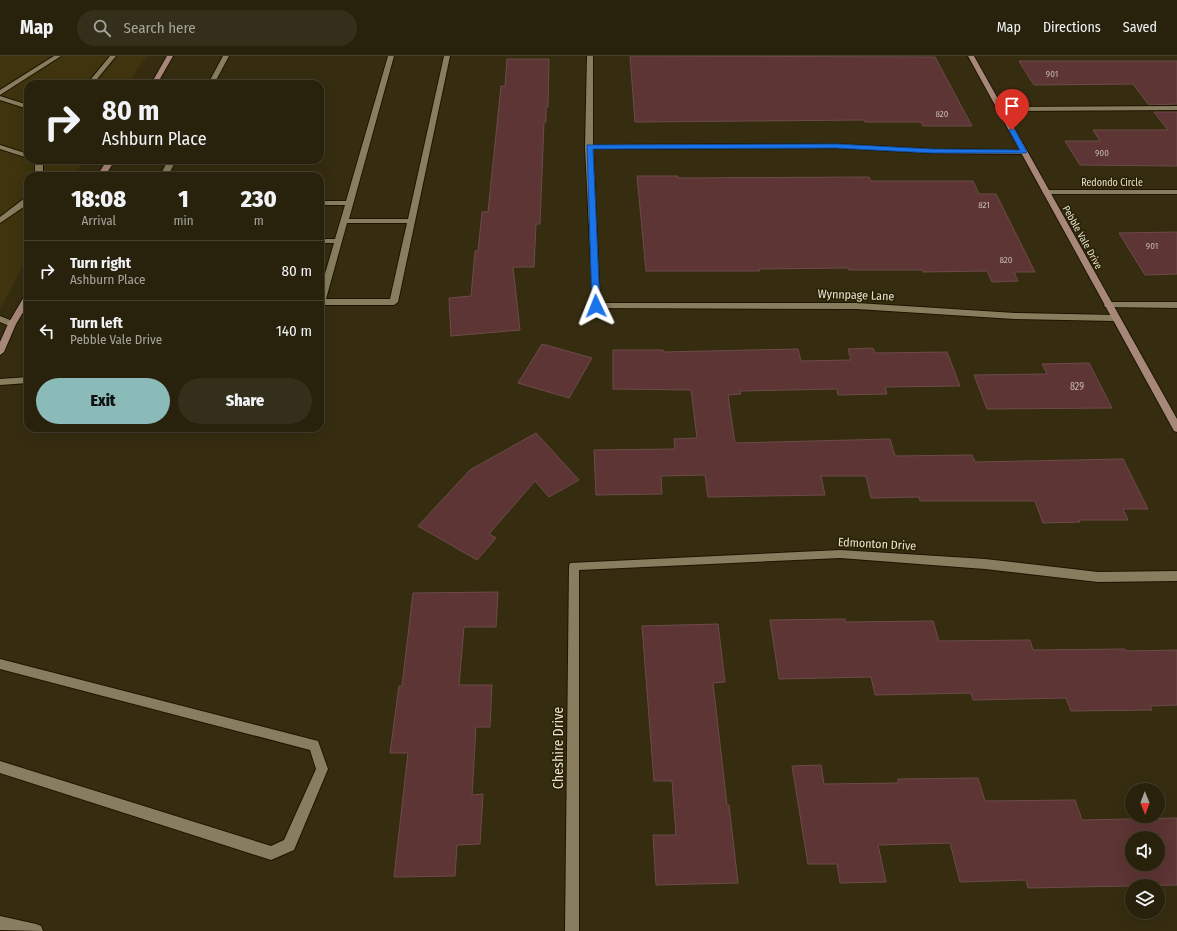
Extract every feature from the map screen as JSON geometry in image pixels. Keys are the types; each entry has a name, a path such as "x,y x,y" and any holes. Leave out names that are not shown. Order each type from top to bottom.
{"street":[{"path":"0,93 58,56"},
{"path":"93,80 110,56"},
{"path":"156,80 170,56"},
{"path":"213,80 226,56"},
{"path":"324,295 391,56"},
{"path":"324,302 394,302 447,56"},
{"path":"590,56 590,147 836,146 932,151 1024,152"},
{"name":"Pebble Vale Drive","path":"971,56 1177,428"},
{"path":"0,98 24,106"},
{"path":"1000,109 1177,108"},
{"path":"0,147 24,155"},
{"name":"Wynnpage Lane","path":"590,147 596,306 857,306 1015,316 1115,318"},
{"name":"Redondo Circle","path":"1046,192 1177,192"},
{"path":"0,222 24,203"},
{"path":"324,203 350,203"},
{"path":"345,221 411,221"},
{"path":"324,241 339,241"},
{"path":"0,352 12,324 24,304"},
{"path":"1108,305 1177,305"},
{"path":"0,319 12,324"},
{"path":"0,382 24,380"},
{"name":"Edmonton Drive","path":"574,566 840,554 985,564 1098,577 1177,576"},
{"name":"Cheshire Drive","path":"572,931 574,566"},
{"path":"0,664 314,745 322,769 289,845 271,853 0,767"},
{"path":"0,923 36,931"}],"shaded area":[{"path":"0,56 148,56 138,68 131,80 24,80 24,164 82,164 77,172 24,172 24,264 0,309"}],"building":[{"path":"630,56 935,57 972,126 923,126 921,122 865,122 864,120 635,122"},
{"path":"507,59 549,59 548,107 546,107 546,122 544,122 540,224 536,224 534,267 513,267 520,330 451,336 449,298 471,296 475,251 478,251 482,212 488,212 501,86 505,86"},
{"path":"1019,61 1177,61 1177,104 1149,105 1133,84 1034,85"},
{"path":"1154,112 1177,112 1177,166 1080,165 1065,141 1100,141 1093,130 1168,130"},
{"path":"637,176 678,176 678,178 869,177 871,181 973,181 979,194 996,194 1035,272 1014,272 1018,281 992,282 987,271 923,272 923,270 849,270 848,268 759,269 760,271 646,271"},
{"path":"1177,232 1177,274 1145,275 1119,233"},
{"path":"542,344 592,358 569,398 518,383"},
{"path":"873,348 875,353 947,352 960,386 885,387 887,394 838,395 837,389 740,391 741,394 728,395 735,443 890,439 895,456 972,455 975,462 1123,459 1148,509 1123,509 1128,520 1079,520 1080,522 1043,523 1035,501 920,501 919,497 871,498 866,476 821,476 825,495 708,497 705,475 661,476 662,494 596,495 594,450 675,449 674,439 697,438 691,390 613,389 613,350 663,350 663,352 798,349 801,361 851,360 848,349"},
{"path":"1089,363 1112,408 987,409 974,375 1047,374 1042,364"},
{"path":"536,433 579,480 549,497 535,481 489,534 496,538 477,560 418,526 470,470"},
{"path":"498,592 496,627 464,627 459,685 492,685 490,727 476,727 472,795 483,794 480,844 457,845 455,876 394,877 408,753 390,753 399,686 402,686 413,593"},
{"path":"845,619 845,622 933,621 939,641 1030,640 1033,650 1177,650 1177,705 1150,706 1152,710 1071,711 1066,698 973,700 971,693 875,695 871,677 779,679 770,620"},
{"path":"718,624 725,682 713,683 727,805 729,805 738,883 656,885 653,835 676,835 672,781 654,781 642,626"},
{"path":"821,765 824,784 898,783 898,779 978,778 985,801 1075,800 1082,820 1125,819 1125,823 1165,823 1165,818 1177,818 1177,885 1165,885 1165,879 1125,879 1125,886 1028,888 1026,880 960,882 950,843 878,845 886,882 840,883 837,864 808,864 792,766"}],"route":[{"path":"596,306 590,147 836,146 932,151 1024,152 1012,130"}]}
